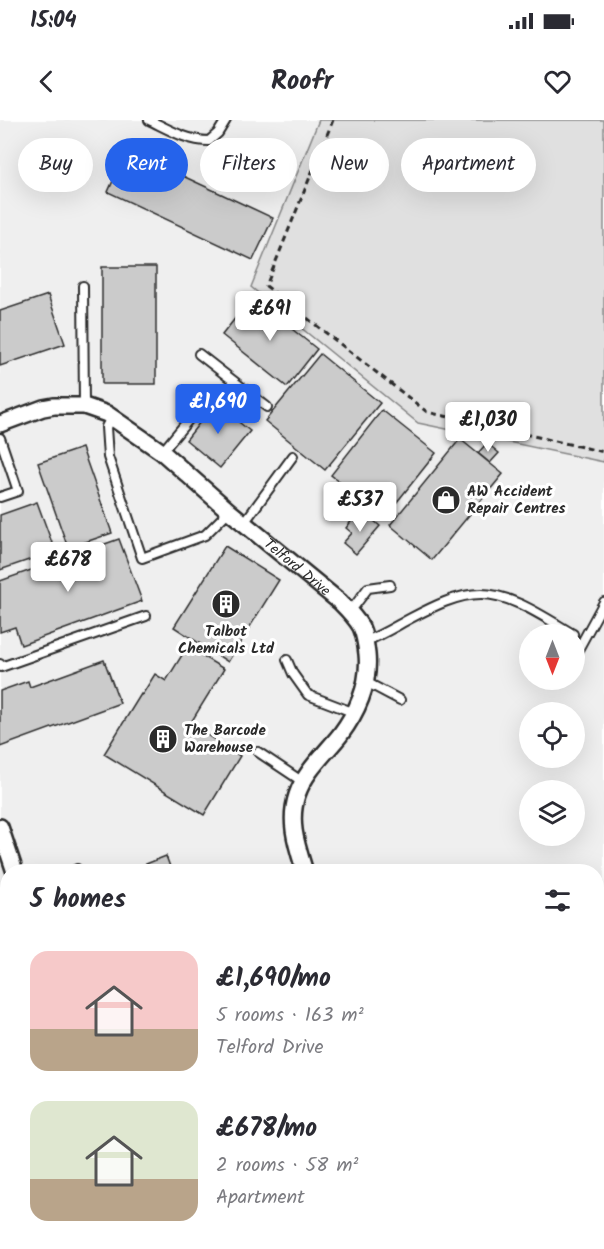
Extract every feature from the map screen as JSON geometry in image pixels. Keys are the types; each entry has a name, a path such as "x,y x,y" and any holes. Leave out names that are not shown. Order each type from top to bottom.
{"street":[{"name":"Telford Drive","path":"0,424 54,406 84,406 112,417 162,452 229,511 340,602 361,626 366,641 368,661 364,690 355,713 303,782 296,802 293,824 303,864"},
{"path":"0,827 12,864"}],"lane":[{"path":"148,120 183,136 201,141 209,141 218,133 226,120"},
{"path":"83,286 84,406"},
{"path":"199,354 267,407"},
{"path":"162,452 195,412"},
{"path":"112,417 106,427 108,458 142,558 205,535 229,511"},
{"path":"0,438 18,491 0,497"},
{"path":"244,523 293,456"},
{"path":"350,612 368,588 390,585"},
{"path":"366,641 429,609 466,595 496,596 556,624"},
{"path":"585,637 604,602"},
{"path":"0,666 146,616"},
{"path":"287,660 293,674 308,695 355,713"},
{"path":"366,682 400,700"},
{"path":"258,752 303,782"}],"path":[{"path":"333,120 266,286 428,412 604,453"}],"shaded area":[{"path":"0,120 319,120 312,138 309,138 309,145 297,174 297,138 200,138 200,192 290,192 251,287 418,423 604,462 604,864 0,864"},
{"path":"319,120 604,120 604,462 418,423 251,287 290,192 297,192 297,174 309,145 309,192 389,192 389,138 312,138"}],"building":[{"path":"188,178 200,184 200,192 217,192 273,218 253,260 108,192 188,192"},
{"path":"102,267 156,267 156,384 102,384"},
{"path":"48,295 65,344 0,366 0,311"},
{"path":"252,297 317,349 287,387 222,335"},
{"path":"320,354 380,403 325,470 265,421"},
{"path":"215,403 250,431 220,468 186,440"},
{"path":"382,410 436,453 385,517 331,475"},
{"name":"AW Accident Repair Centres","path":"460,439 503,474 432,560 390,525"},
{"path":"487,443 499,453 490,463 478,453"},
{"path":"82,448 112,533 68,548 38,463"},
{"path":"37,502 55,551 0,570 0,515"},
{"path":"367,515 380,526 356,554 343,543 352,533 346,528 353,519 359,524"},
{"path":"119,539 142,601 21,645 15,627 0,632 0,581"},
{"name":"Talbot Chemicals Ltd","path":"225,546 279,580 228,662 174,627"},
{"name":"The Barcode Warehouse","path":"187,647 224,669 190,724 240,756 204,815 104,754 155,674 166,681"},
{"path":"104,660 120,703 0,747 0,691 28,681 30,687"},
{"path":"166,856 169,864 146,864"}],"place":[{"name":"AW Accident Repair Centres","path":"446,500"},
{"name":"Talbot Chemicals Ltd","path":"226,604"},
{"name":"The Barcode Warehouse","path":"163,739"}]}
